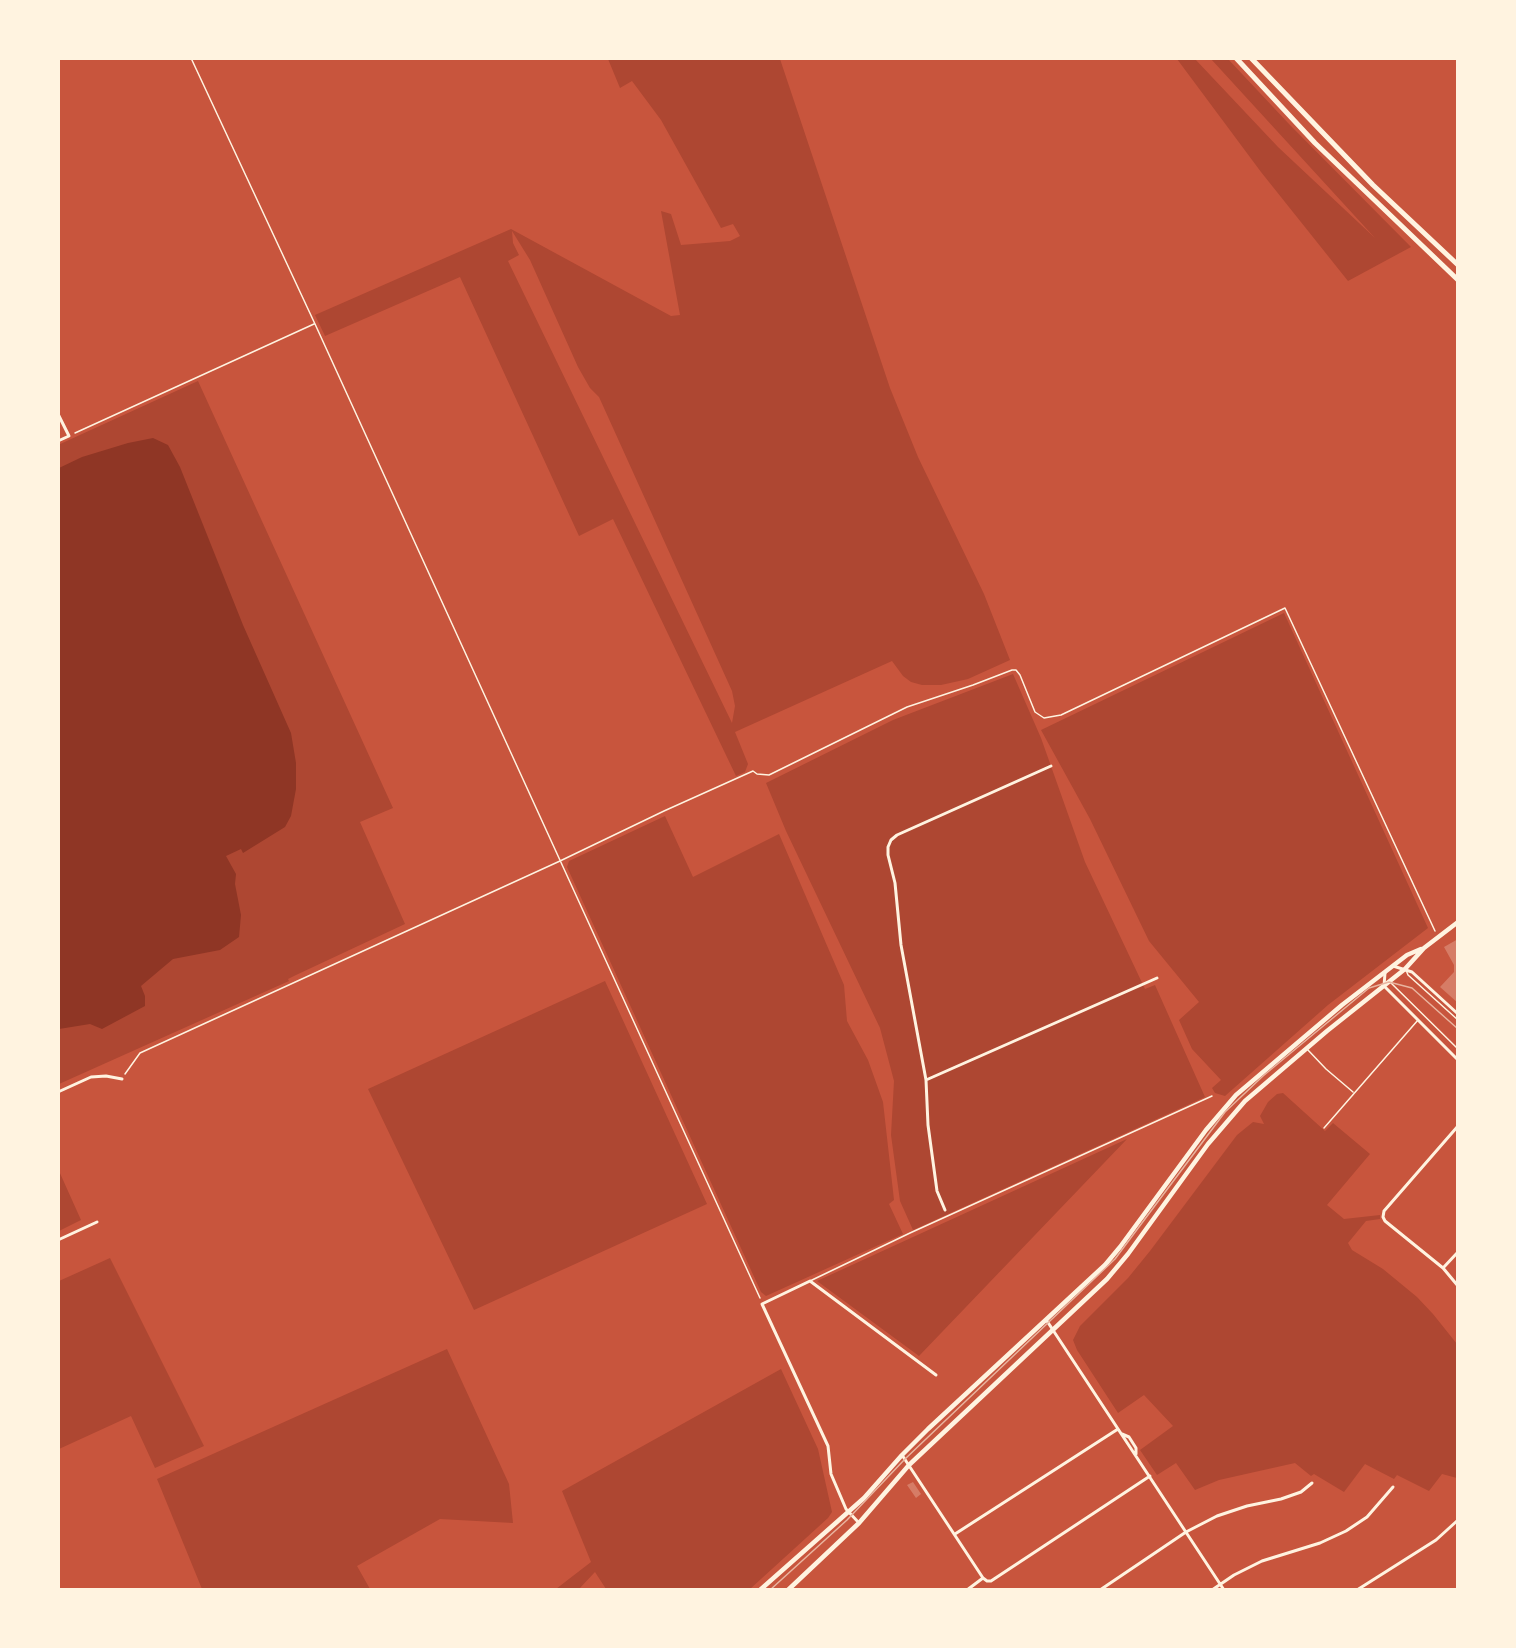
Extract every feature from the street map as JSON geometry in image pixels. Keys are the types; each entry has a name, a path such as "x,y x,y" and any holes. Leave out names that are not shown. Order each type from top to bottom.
{"highway":[{"path":"1236,58 1315,143 1458,280"},
{"path":"1251,58 1373,185 1458,265"}],"main road":[{"path":"788,1590 859,1523 909,1465 1107,1279 1230,1117 1245,1101 1405,969 1424,948 1458,922"},
{"path":"760,1590 864,1498 902,1455 1105,1265 1206,1130 1236,1095 1342,1005 1407,955 1424,948"}],"street":[{"path":"58,414 69,436 58,441"},
{"path":"945,1210 937,1191 928,1125 926,1080 901,945 895,883 888,855 891,840 897,835 1051,766"},
{"path":"1392,966 1412,972 1458,1014"},
{"path":"1386,971 1384,986 1458,1060"},
{"path":"926,1080 1157,978"},
{"path":"58,1092 91,1077 106,1076 122,1079"},
{"path":"1458,1126 1384,1211 1385,1221 1443,1269 1458,1286"},
{"path":"58,1240 96,1222"},
{"path":"1443,1269 1458,1252"},
{"path":"859,1523 848,1513 831,1474 828,1446 762,1304 810,1281 936,1375"},
{"path":"1046,1320 1121,1433 1129,1437 1136,1448 1136,1456 1224,1590"},
{"path":"955,1534 1118,1428"},
{"path":"902,1455 987,1581 991,1581 1150,1476"},
{"path":"1100,1590 1217,1515 1281,1499 1300,1492 1312,1483"},
{"path":"1212,1590 1234,1575 1262,1562 1320,1543 1347,1531 1367,1517 1393,1487"},
{"path":"1357,1590 1436,1540 1458,1520"},
{"path":"967,1590 983,1578"}],"lane":[{"path":"1407,955 1405,969 1408,975 1458,1020"},
{"path":"1389,982 1458,1049"},
{"path":"1323,1128 1419,1019"},
{"path":"1307,1048 1326,1069 1353,1092"},
{"path":"810,1281 1212,1096"}],"path":[{"path":"191,58 315,324 762,1304"},
{"path":"69,436 315,324"},
{"path":"122,1079 140,1053 753,771 757,774 769,775 907,707 1016,670 1035,712 1044,718 1061,716 1285,608 1432,928 1439,936"}],"shaded area":[{"path":"608,59 780,59 890,388 918,457 984,594 1010,660 968,679 941,685 922,685 911,682 903,676 892,661 735,732 748,764 745,772 736,776 613,519 579,536 460,277 325,336 315,315 511,229 671,316 680,315 661,211 671,214 681,245 730,241 740,236 733,224 721,228 661,120 632,81 620,88","holes":["512,231 530,260 578,367 590,388 599,397 732,691 735,706 732,723 508,261 519,255 513,243"]},
{"path":"1177,59 1195,59 1278,147 1375,238 1211,59 1228,59 1411,247 1348,281 1261,172"},
{"path":"198,381 393,808 360,822 405,924 296,975 288,979 289,981 59,1084 58,445"},
{"path":"153,438 168,445 180,467 243,625 291,733 296,763 296,789 291,816 285,827 243,853 241,849 226,856 236,874 235,884 241,915 239,937 220,950 173,959 141,986 145,996 145,1006 102,1029 90,1024 59,1029 59,468 82,457"},
{"path":"1284,613 1428,928 1328,1005 1225,1096 1215,1093 1212,1088 1221,1080 1192,1049 1179,1020 1199,1002 1149,941 1090,819 1041,730"},
{"path":"1013,674 1041,738 1085,862 1145,989 1155,985 1205,1097 913,1230 900,1201 891,1135 894,1081 880,1028 786,831 766,783 893,720"},
{"path":"665,816 693,877 779,834 844,985 847,1021 868,1060 883,1102 894,1200 889,1204 903,1234 766,1296 761,1292 567,867 569,861"},
{"path":"605,981 707,1204 474,1310 368,1089"},
{"path":"1283,1093 1325,1131 1333,1123 1370,1154 1327,1205 1344,1219 1380,1215 1380,1219 1366,1221 1348,1243 1352,1250 1383,1269 1417,1297 1457,1344 1457,1478 1442,1474 1429,1491 1397,1475 1394,1479 1365,1464 1344,1492 1314,1474 1311,1476 1295,1463 1219,1480 1195,1490 1176,1463 1157,1475 1140,1450 1173,1426 1144,1395 1118,1413 1077,1350 1073,1340 1080,1326 1128,1278 1150,1251 1237,1135 1253,1122 1264,1124 1260,1116 1268,1102 1277,1094"},
{"path":"1127,1139 919,1356 817,1281"},
{"path":"59,1171 81,1220 58,1231"},
{"path":"110,1258 204,1446 155,1468 131,1416 59,1449 59,1281"},
{"path":"447,1349 509,1484 513,1523 440,1519 357,1566 370,1589 202,1589 157,1479"},
{"path":"781,1369 818,1449 832,1512 828,1518 750,1589 606,1589 595,1572 579,1589 556,1589 591,1562 562,1491"}],"building":[{"path":"1458,939 1458,1003 1440,987 1454,972 1454,965 1444,947"},
{"path":"913,1482 921,1494 916,1498 907,1485"}],"tram line":[{"path":"770,1590 847,1520 905,1459 1115,1259 1225,1112 1263,1076 1369,988 1389,982 1412,988 1458,1029"}]}
